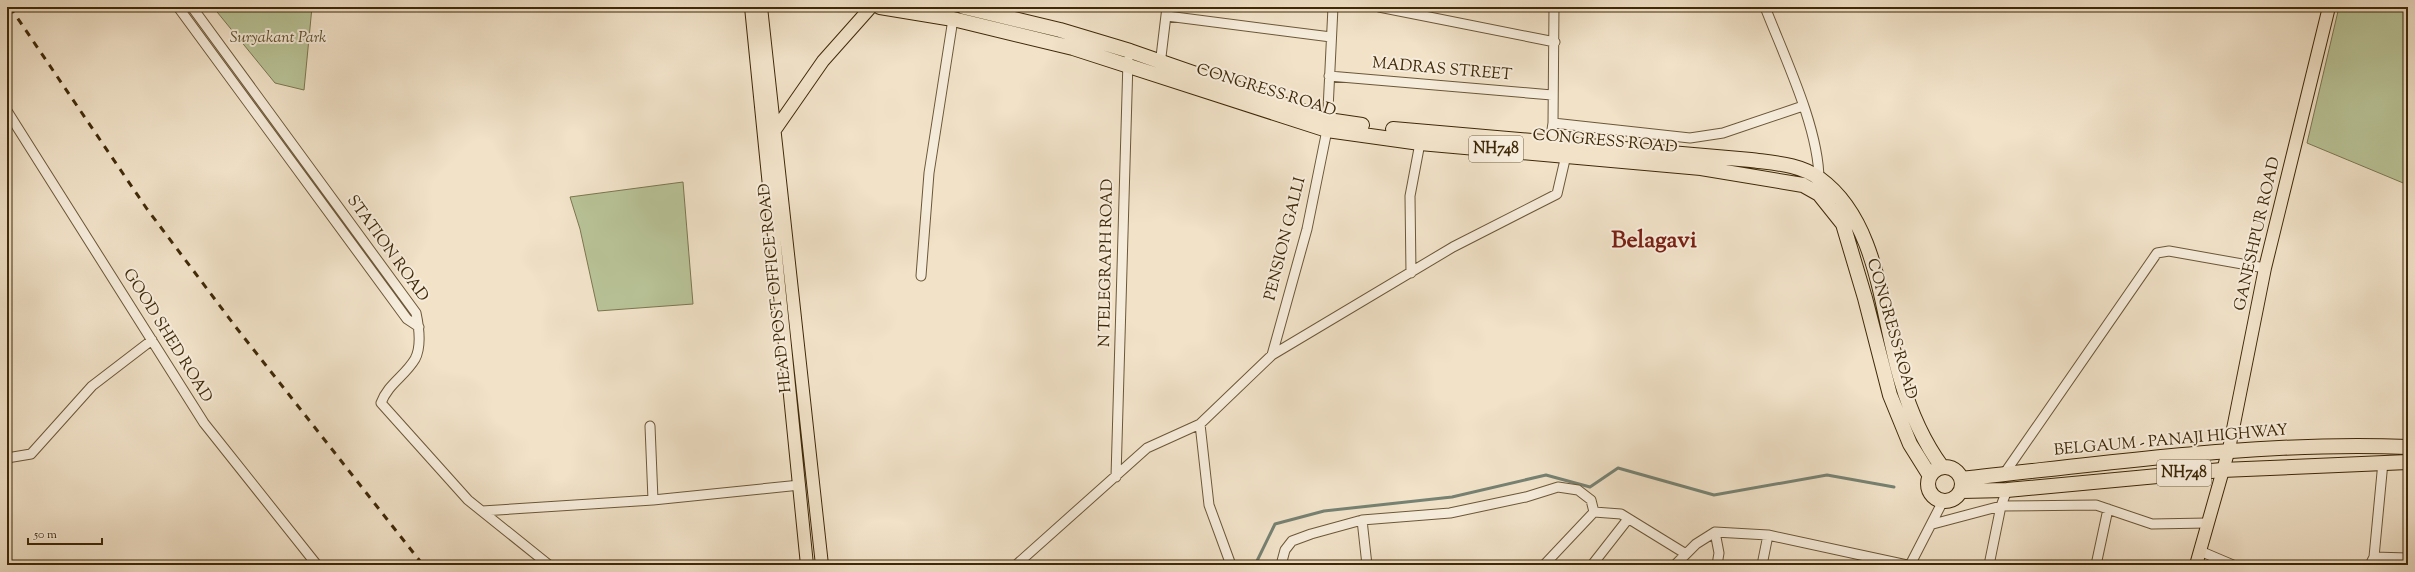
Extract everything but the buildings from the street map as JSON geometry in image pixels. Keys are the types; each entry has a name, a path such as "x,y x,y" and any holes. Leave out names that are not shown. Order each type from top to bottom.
{"highway":[{"name":"CONGRESS ROAD","path":"880,7 953,19 1073,48 1128,58"},
{"name":"CONGRESS ROAD","path":"964,7 1060,30 1128,58 1328,125 1420,143 1567,150 1781,164 1801,169 1819,178 1841,197 1862,229 1901,381 1924,440 1942,467"},
{"name":"CONGRESS ROAD","path":"1328,125 1550,143 1567,150 1776,179 1803,185 1819,194 1843,224 1865,298 1890,395 1910,444 1930,476"},
{"name":"BELGAUM - PANAJI HIGHWAY","path":"1961,485 2004,474 2229,450 2287,447 2408,447"},
{"name":"BELGAUM - PANAJI HIGHWAY","path":"1961,485 2007,490 2222,470 2408,462"},
{"path":"1930,476 1942,467 1956,470 1961,485"},
{"name":"NH748","path":"1930,476 1929,482 1932,494 1943,501 1953,499 1961,485"}],"main road":[{"name":"HEAD POST OFFICE ROAD","path":"750,7 807,565"},
{"name":"HEAD POST OFFICE ROAD","path":"761,7 778,151 822,565"},
{"path":"775,130 823,61 871,7"},
{"name":"GANESHPUR ROAD","path":"2196,565 2222,470 2229,450 2265,268 2329,7"},
{"path":"764,153 778,151"}],"street":[{"path":"178,7 407,319 419,327"},
{"name":"STATION ROAD","path":"192,7 416,313 419,327 415,359 385,392 381,403 468,500 549,565"},
{"name":"PENSION GALLI","path":"1272,355 1306,229 1328,125 1333,7"},
{"path":"1379,7 1555,42"},
{"path":"1550,143 1553,123 1552,95 1555,42 1554,7"},
{"path":"1764,7 1803,106 1816,154 1819,194"},
{"path":"1160,69 1167,11 1332,37"},
{"path":"921,276 928,173 953,19"},
{"name":"N TELEGRAPH ROAD","path":"1116,476 1128,58"},
{"name":"MADRAS STREET","path":"1329,76 1552,95"},
{"path":"1553,123 1690,138 1723,133 1803,106"},
{"name":"GOOD SHED ROAD","path":"7,111 204,423 317,565"},
{"path":"1411,273 1410,196 1420,143"},
{"path":"1016,565 1147,448 1200,424 1272,355 1411,273 1453,246 1557,194 1567,150"},
{"path":"2004,474 2157,253 2169,251 2265,268"},
{"path":"7,458 31,454 92,386 152,340"},
{"path":"1200,424 1209,505 1230,564"},
{"path":"650,426 653,500"},
{"path":"2383,462 2372,561 2408,558"},
{"path":"482,511 653,500 800,485"},
{"path":"1281,565 1285,550 1292,541 1362,520 1450,513 1526,497 1558,487 1578,490 1591,500 1594,512"},
{"path":"1989,565 2001,506 2007,490"},
{"path":"1675,565 1696,544 1715,532 1768,535 1909,565 1933,524 1943,501"},
{"path":"1933,524 2001,506 2096,504 2152,524 2207,523"},
{"path":"2096,565 2108,509"},
{"path":"1594,512 1621,514 1686,554"},
{"path":"1544,565 1594,512"},
{"path":"1592,565 1628,519"},
{"path":"1362,520 1367,565"},
{"path":"1715,532 1719,553 1717,565"},
{"path":"1762,565 1768,535"},
{"path":"2200,551 2233,565"}],"green space":[{"name":"Suryakant Park","path":"213,7 312,7 304,90 275,83"},
{"path":"2339,7 2408,7 2408,185 2307,143"},
{"path":"683,182 693,304 598,311 580,229 570,197"}],"waterway":[{"path":"1255,565 1275,524 1324,511 1452,497 1546,475 1590,487 1618,468 1714,495 1827,475 1894,487"}],"railway":[{"path":"10,7 147,209 235,326 423,565"}],"district":[{"name":"Belagavi","path":"1654,241"}]}
